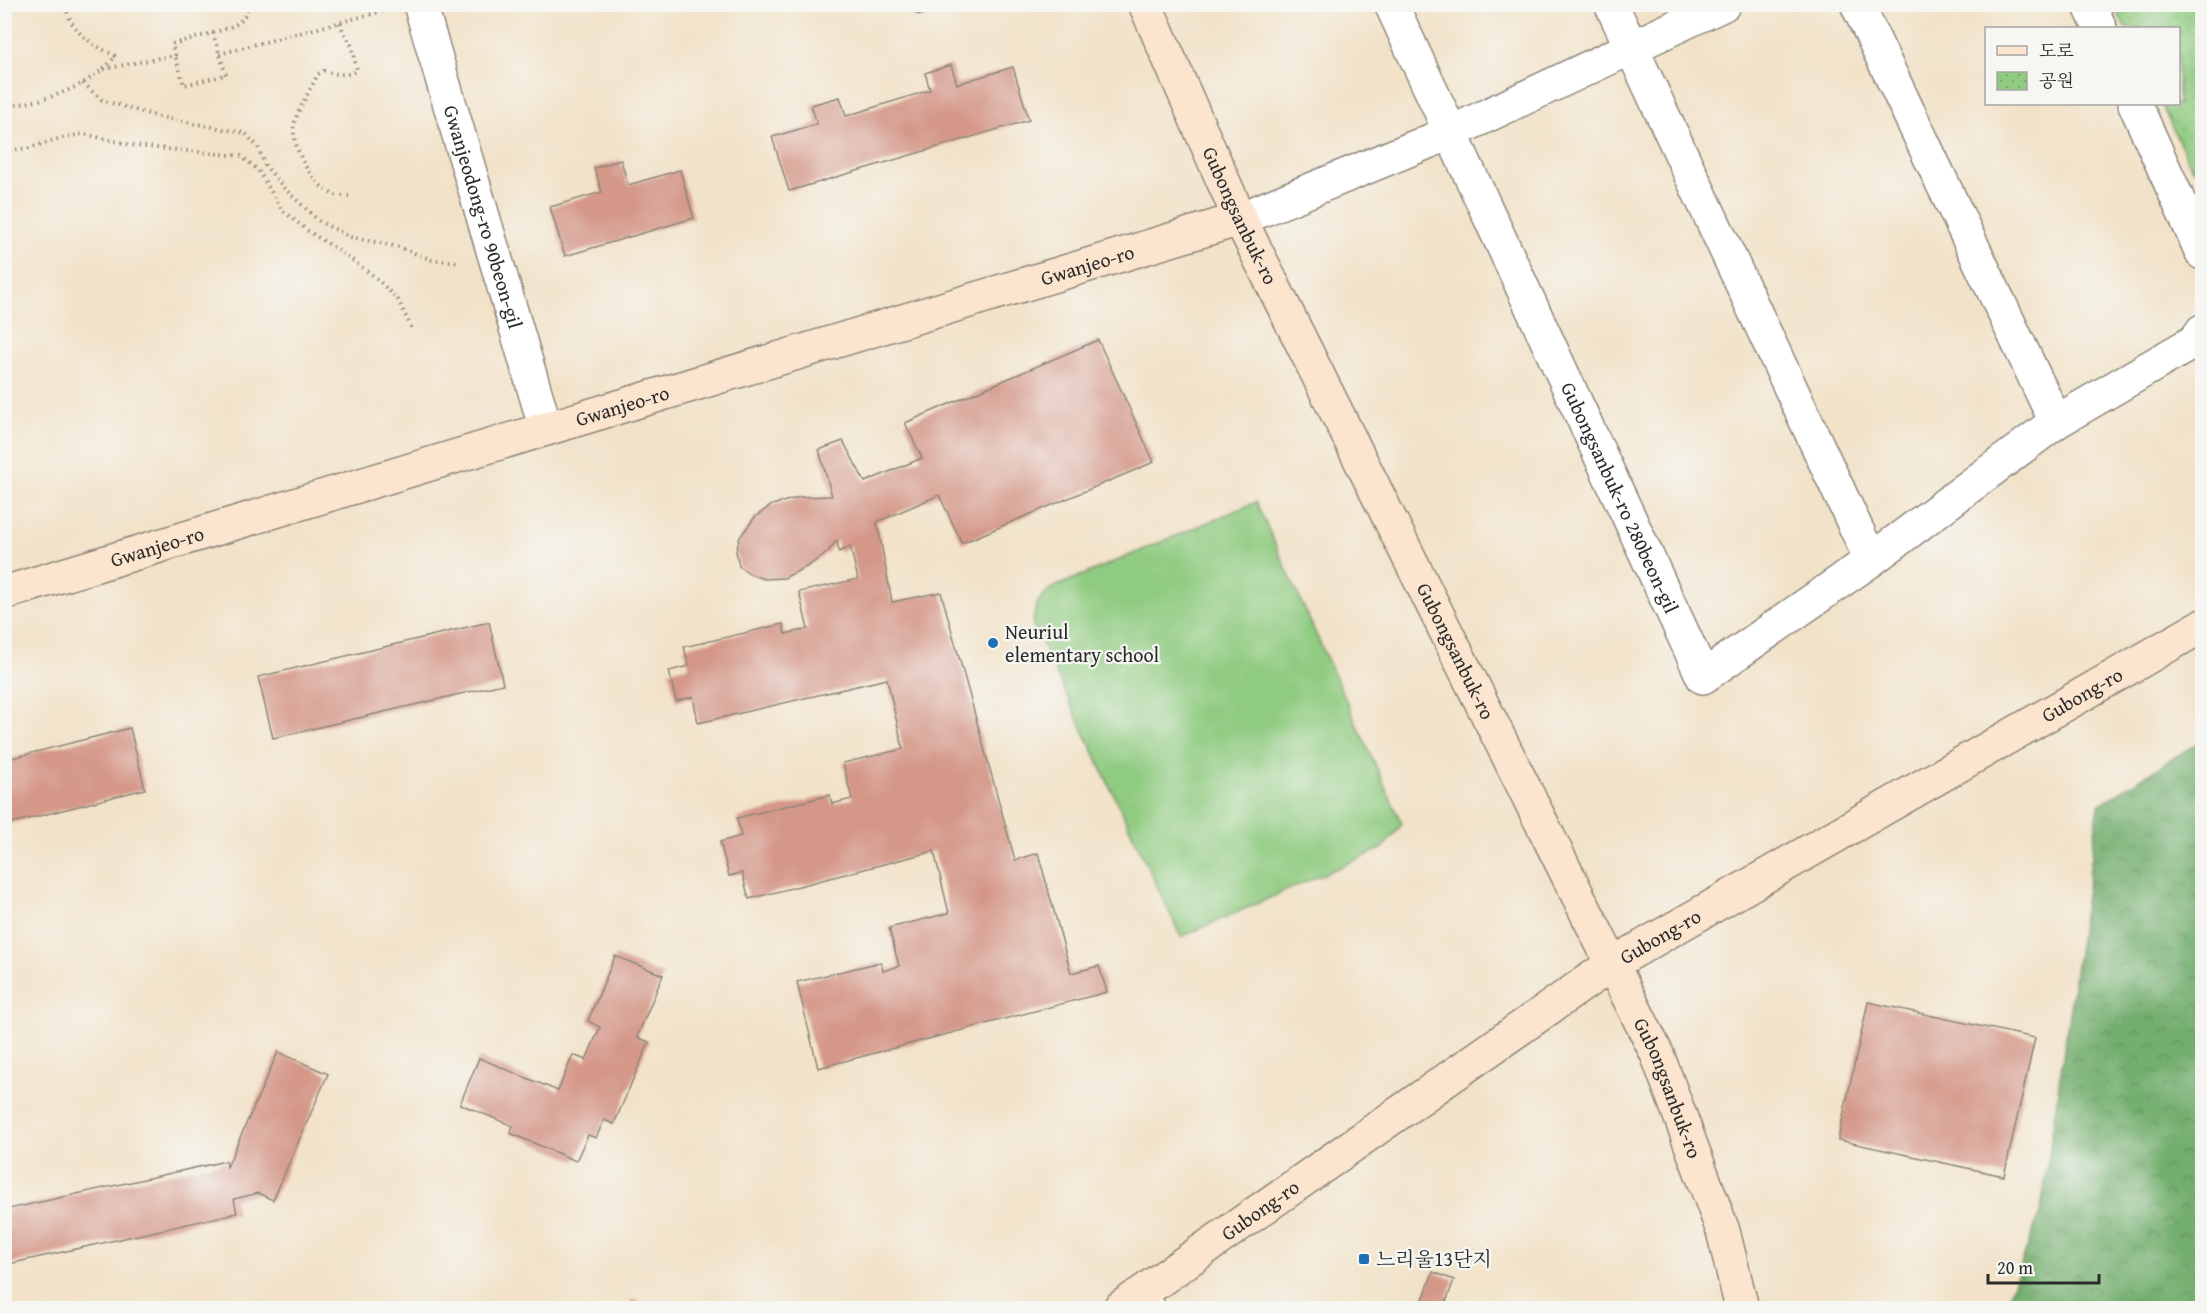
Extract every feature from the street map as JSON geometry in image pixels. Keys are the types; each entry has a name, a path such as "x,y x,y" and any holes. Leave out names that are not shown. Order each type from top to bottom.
{"main road":[{"name":"Gubongsanbuk-ro","path":"1145,4 1240,219 1657,1054 1724,1231 1742,1308"},
{"name":"Gwanjeo-ro","path":"4,593 1240,219"},
{"name":"Gubong-ro","path":"1141,1302 1612,964 2202,626"}],"street":[{"name":"Gubongsanbuk-ro 280beon-gil","path":"1391,4 1703,677 1871,560 2056,422 2195,340 2202,331"},
{"path":"1611,4 1871,560"},
{"path":"1240,219 1452,132 1724,4"},
{"path":"1857,4 2056,422"},
{"path":"2089,4 2100,27"},
{"name":"Gwanjeodong-ro 90beon-gil","path":"404,7 546,429"},
{"path":"2134,105 2202,253"}],"path":[{"path":"4,106 49,98 83,83 104,69 116,56 79,35 67,16 65,4"},
{"path":"213,33 226,75 184,85 172,44 240,23 247,13 247,4"},
{"path":"219,54 404,7"},
{"path":"4,22 4,27"},
{"path":"339,23 351,45 357,70 351,74 336,75 324,71 318,74 294,125 296,145 308,172 320,185 335,195 349,196"},
{"path":"104,69 175,56"},
{"path":"83,83 102,100 159,117 245,133 258,147 265,165 298,204 320,222 351,237 399,248 432,260 470,263"},
{"path":"4,151 29,148 84,134 136,146 241,156 258,170 282,210 308,231 374,276 398,300 413,331"}],"green space":[{"path":"2114,5 2200,5 2200,49 2193,171 2161,105 2180,105 2180,27 2125,27"},
{"path":"1256,502 1402,824 1383,848 1181,937 1033,624 1037,604 1050,589"},
{"path":"2202,740 2202,1308 2005,1308 2041,1210 2099,805"}],"building":[{"path":"951,65 957,84 1013,67 1029,120 789,191 772,137 817,124 811,105 840,97 846,116 930,90 925,73"},
{"path":"621,160 628,185 680,170 694,218 565,256 550,207 602,192 594,168"},
{"path":"1098,340 1154,462 962,543 939,495 877,522 892,602 941,592 1015,860 1038,853 1071,973 1099,966 1107,992 818,1068 797,982 881,962 883,971 899,966 889,928 949,913 934,851 749,899 742,873 729,876 720,842 741,836 737,818 830,795 832,804 852,799 843,763 903,749 887,679 698,723 693,697 676,701 669,671 689,666 684,647 783,624 785,634 808,629 799,592 858,579 850,546 839,552 837,540 827,553 784,578 764,579 750,574 739,566 736,551 740,537 755,517 772,505 800,497 832,496 819,450 843,441 865,482 922,458 905,423"},
{"path":"489,622 503,684 273,738 258,677"},
{"path":"130,728 145,789 4,825 4,760"},
{"path":"615,956 663,975 637,1037 649,1042 614,1124 604,1120 596,1138 588,1135 576,1161 510,1133 513,1126 460,1104 479,1058 558,1091 573,1055 586,1060 600,1027 588,1021"},
{"path":"1868,1002 2035,1038 2004,1176 1838,1140"},
{"path":"278,1052 328,1074 273,1200 258,1193 234,1199 237,1213 4,1265 4,1210 226,1161 227,1167"},
{"path":"1433,1272 1454,1280 1444,1308 1420,1308"},
{"path":"632,1299 655,1308 628,1308"}],"place":[{"name":"Neuriul elementary school","path":"993,643"},
{"name":"느리울13단지","path":"1364,1259"}]}
